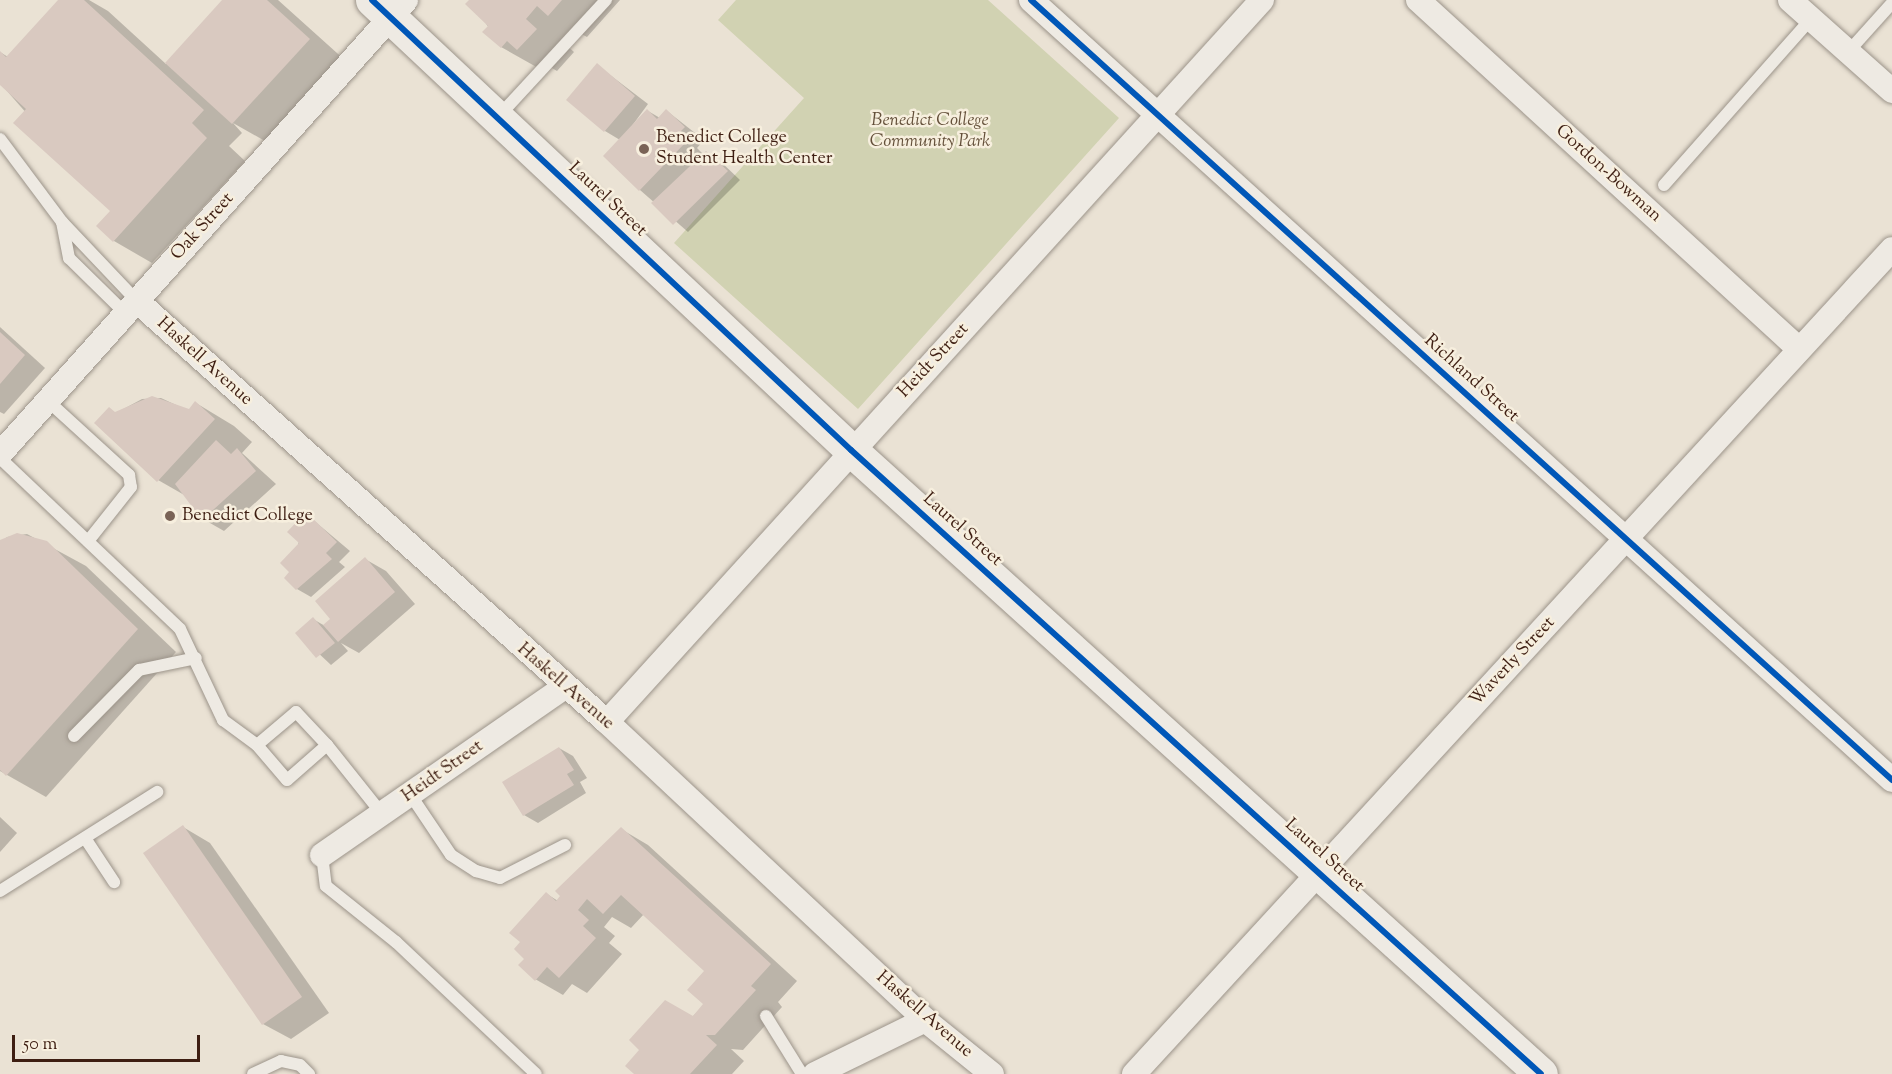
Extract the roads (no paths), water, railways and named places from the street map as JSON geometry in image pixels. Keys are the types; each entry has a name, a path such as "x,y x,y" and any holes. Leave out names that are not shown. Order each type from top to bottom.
{"street":[{"name":"Richland Street","path":"1031,0 1892,780"},
{"name":"Heidt Street","path":"607,722 851,450 1159,116 1262,0"},
{"name":"Gordon-Bowman","path":"1418,0 1799,349"},
{"path":"1790,0 1892,92"},
{"name":"Laurel Street","path":"389,6 498,118 851,450 1541,1074"},
{"name":"Oak Street","path":"0,456 132,308 389,6"},
{"name":"Waverly Street","path":"1134,1074 1317,870 1627,541 1892,249"},
{"name":"Haskell Avenue","path":"132,308 563,688 607,722 925,1020 992,1074"},
{"name":"Heidt Street","path":"322,855 563,688"},
{"path":"815,1074 925,1020"}],"lane":[{"path":"498,118 606,0"},
{"path":"1848,52 1892,3"},
{"path":"1664,185 1811,19"},
{"path":"0,139 62,222 132,308"},
{"path":"62,222 69,258 132,308"},
{"path":"48,401 129,475 131,487 89,540"},
{"path":"0,456 180,629 196,658 223,720 257,745 287,780 327,746"},
{"path":"74,736 139,670 196,658"},
{"path":"257,745 296,712 382,814"},
{"path":"0,891 157,792"},
{"path":"410,794 451,855 476,871 500,878 565,845"},
{"path":"85,838 114,882"},
{"path":"322,855 326,886 396,942 536,1074"},
{"path":"766,1016 802,1074"},
{"path":"253,1074 281,1061 300,1065 309,1074"}],"place":[{"name":"Benedict College Student Health Center","path":"644,149"},
{"name":"Benedict College","path":"170,516"}],"park label":[{"name":"Benedict College Community Park","path":"930,132"}]}
